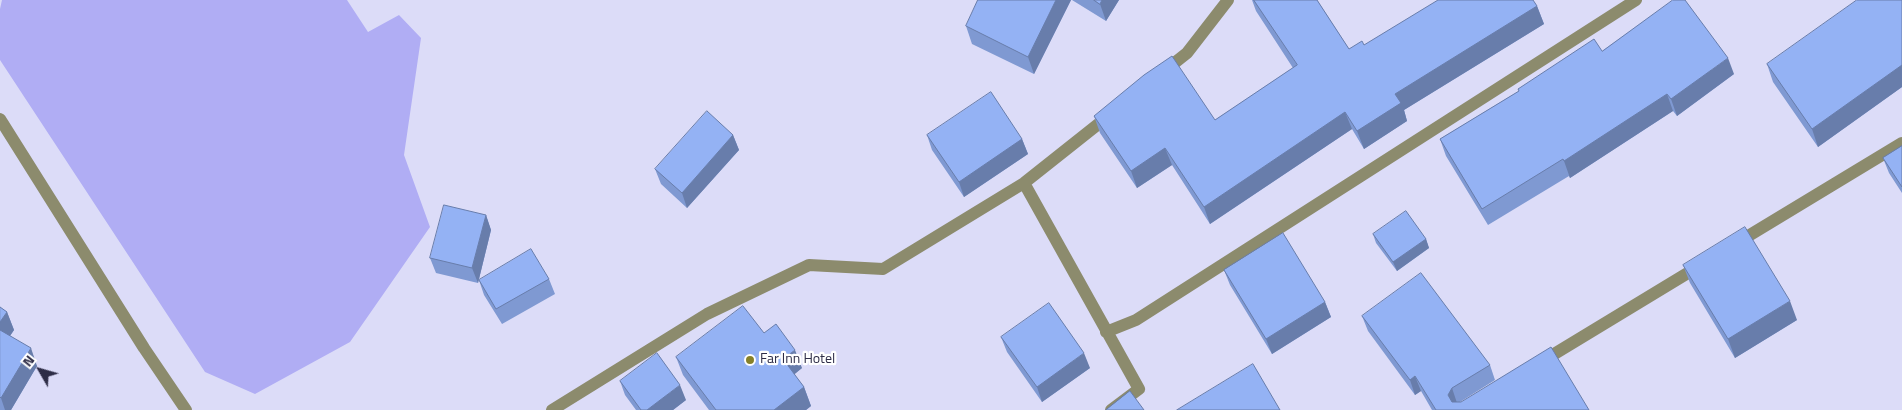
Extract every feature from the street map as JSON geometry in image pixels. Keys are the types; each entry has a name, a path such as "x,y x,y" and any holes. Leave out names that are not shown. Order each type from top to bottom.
{"street":[{"path":"1156,78 1187,53 1228,0"},
{"path":"1106,332 1136,320 1636,0"},
{"path":"552,410 707,314 809,265 883,269 1024,183 1118,109"},
{"path":"0,119 144,348 186,410"},
{"path":"1530,369 1902,143"},
{"path":"1024,183 1139,389 1111,410"}],"shaded area":[{"path":"2,0 347,0 368,32 399,15 421,38 404,155 430,227 350,342 255,394 205,372 0,60 0,9"}],"building":[{"path":"978,0 1056,0 1028,57 966,26"},
{"path":"1094,0 1102,0 1100,4"},
{"path":"1254,0 1317,0 1349,49 1362,41 1364,45 1438,0 1533,0 1537,6 1395,94 1401,103 1357,131 1345,112 1204,207 1165,148 1131,171 1094,116 1144,75 1172,56 1215,120 1297,65"},
{"path":"1673,0 1685,0 1728,58 1671,99 1667,94 1564,161 1563,159 1482,209 1440,139 1519,91 1518,89 1594,39 1602,51"},
{"path":"1857,0 1902,0 1902,65 1812,129 1767,64"},
{"path":"991,92 1022,139 959,182 927,135"},
{"path":"707,111 733,135 682,193 655,169"},
{"path":"1902,146 1902,187 1883,158"},
{"path":"444,205 486,215 472,268 430,258"},
{"path":"1406,211 1426,239 1393,262 1373,234"},
{"path":"1745,227 1790,301 1728,339 1683,265"},
{"path":"1283,233 1325,302 1266,339 1224,270"},
{"path":"531,249 549,279 496,309 479,280"},
{"path":"1421,273 1490,365 1452,388 1448,395 1452,402 1461,402 1551,347 1589,410 1436,410 1415,376 1410,380 1362,316"},
{"path":"1049,303 1084,353 1037,387 1001,337"},
{"name":"Far Inn Hotel","path":"743,306 764,333 776,324 795,350 783,359 804,387 774,410 716,410 676,357"},
{"path":"0,307 7,312 0,322"},
{"path":"0,330 31,348 1,398 0,397"},
{"path":"657,353 680,385 647,410 641,410 620,381"},
{"path":"1253,364 1280,410 1177,410"},
{"path":"1130,391 1144,410 1106,410"}],"place":[{"name":"Far Inn Hotel","path":"750,360"}]}
